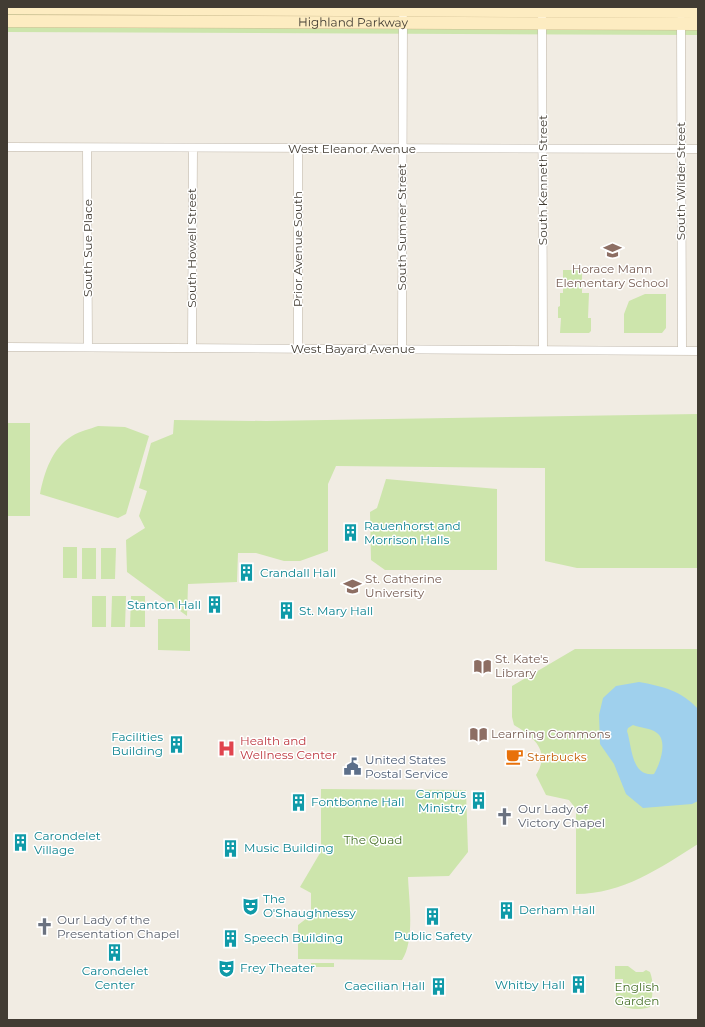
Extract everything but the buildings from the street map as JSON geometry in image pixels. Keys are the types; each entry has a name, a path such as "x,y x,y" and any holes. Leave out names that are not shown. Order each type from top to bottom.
{"street":[{"name":"Highland Parkway","path":"7,8 542,10 560,8 698,12"},
{"path":"152,8 152,22"},
{"path":"560,8 561,24"},
{"name":"South Sumner Street","path":"402,349 403,9"},
{"name":"South Kenneth Street","path":"542,10 543,350"},
{"name":"South Wilder Street","path":"681,12 682,351"},
{"name":"Highland Parkway","path":"7,21 698,24"},
{"name":"West Eleanor Avenue","path":"7,147 698,149"},
{"name":"South Sue Place","path":"87,148 88,347"},
{"name":"South Howell Street","path":"192,348 193,148"},
{"name":"Prior Avenue South","path":"298,149 298,348"},
{"name":"West Bayard Avenue","path":"7,347 698,351"}],"green space":[{"path":"7,7 698,7 698,35 7,32"},
{"path":"563,270 582,270 582,293 589,293 588,318 591,318 591,331 589,333 560,333 561,318 558,318 558,307 560,306 560,293 563,293"},
{"path":"645,294 666,294 666,328 662,333 624,333 624,314 629,301"},
{"path":"698,414 698,568 577,568 545,561 545,468 336,466 328,484 328,551 300,561 284,561 256,553 238,553 237,582 188,584 187,616 127,572 126,540 145,528 139,516 147,491 139,488 151,443 173,434 174,420 266,421"},
{"path":"7,423 30,423 30,516 7,516"},
{"path":"98,426 125,427 149,436 126,514 118,518 40,494 50,462 59,447 75,434"},
{"path":"386,479 497,489 497,570 385,570 371,560 370,512 377,508"},
{"path":"63,547 77,547 77,578 63,578"},
{"path":"82,548 96,548 96,579 82,579"},
{"path":"101,548 116,548 115,579 101,579"},
{"path":"92,596 106,596 106,627 92,627"},
{"path":"112,596 126,596 125,627 111,627"},
{"path":"131,596 145,596 145,627 130,627"},
{"path":"158,619 190,619 190,651 158,650"},
{"path":"575,649 698,649 698,844 670,862 625,885 610,890 576,894 576,809 569,800 546,795 536,775 542,759 541,752 534,740 528,734 514,725 512,717 512,686"},
{"name":"The Quad","path":"321,789 466,790 468,852 449,876 408,877 410,931 409,942 402,960 298,959 298,925 311,915 311,893 300,887 320,853"},
{"path":"311,963 334,963 334,967 311,967"},
{"name":"English Garden","path":"615,966 628,966 636,972 643,972 646,970 650,972 653,989 650,1007 633,1009 617,1003 616,993 623,993 623,979 615,979"}],"water":[{"path":"639,682 656,685 671,690 685,698 698,709 698,801 692,804 643,808 626,794 614,764 600,744 599,715 603,698 616,686","holes":["633,725 652,730 657,733 662,741 662,753 654,774 646,774 637,766 627,731 628,728"]}],"place":[{"name":"Horace Mann Elementary School","path":"612,250"},
{"name":"Rauenhorst and Morrison Halls","path":"351,533"},
{"name":"Crandall Hall","path":"247,573"},
{"name":"St. Catherine University","path":"352,586"},
{"name":"Stanton Hall","path":"214,605"},
{"name":"St. Mary Hall","path":"286,611"},
{"name":"St. Kate's Library","path":"482,666"},
{"name":"Learning Commons","path":"478,734"},
{"name":"Facilities Building","path":"176,744"},
{"name":"Health and Wellness Center","path":"227,748"},
{"name":"Starbucks","path":"514,757"},
{"name":"United States Postal Service","path":"352,767"},
{"name":"Campus Ministry","path":"479,801"},
{"name":"Fontbonne Hall","path":"298,802"},
{"name":"Our Lady of Victory Chapel","path":"505,816"},
{"name":"Carondelet Village","path":"21,843"},
{"name":"Music Building","path":"231,848"},
{"name":"The O'Shaughnessy","path":"250,906"},
{"name":"Derham Hall","path":"506,910"},
{"name":"Public Safety","path":"433,917"},
{"name":"Our Lady of the Presentation Chapel","path":"44,927"},
{"name":"Speech Building","path":"231,938"},
{"name":"Carondelet Center","path":"115,952"},
{"name":"Frey Theater","path":"227,968"},
{"name":"Whitby Hall","path":"578,985"},
{"name":"Caecilian Hall","path":"438,986"}]}
